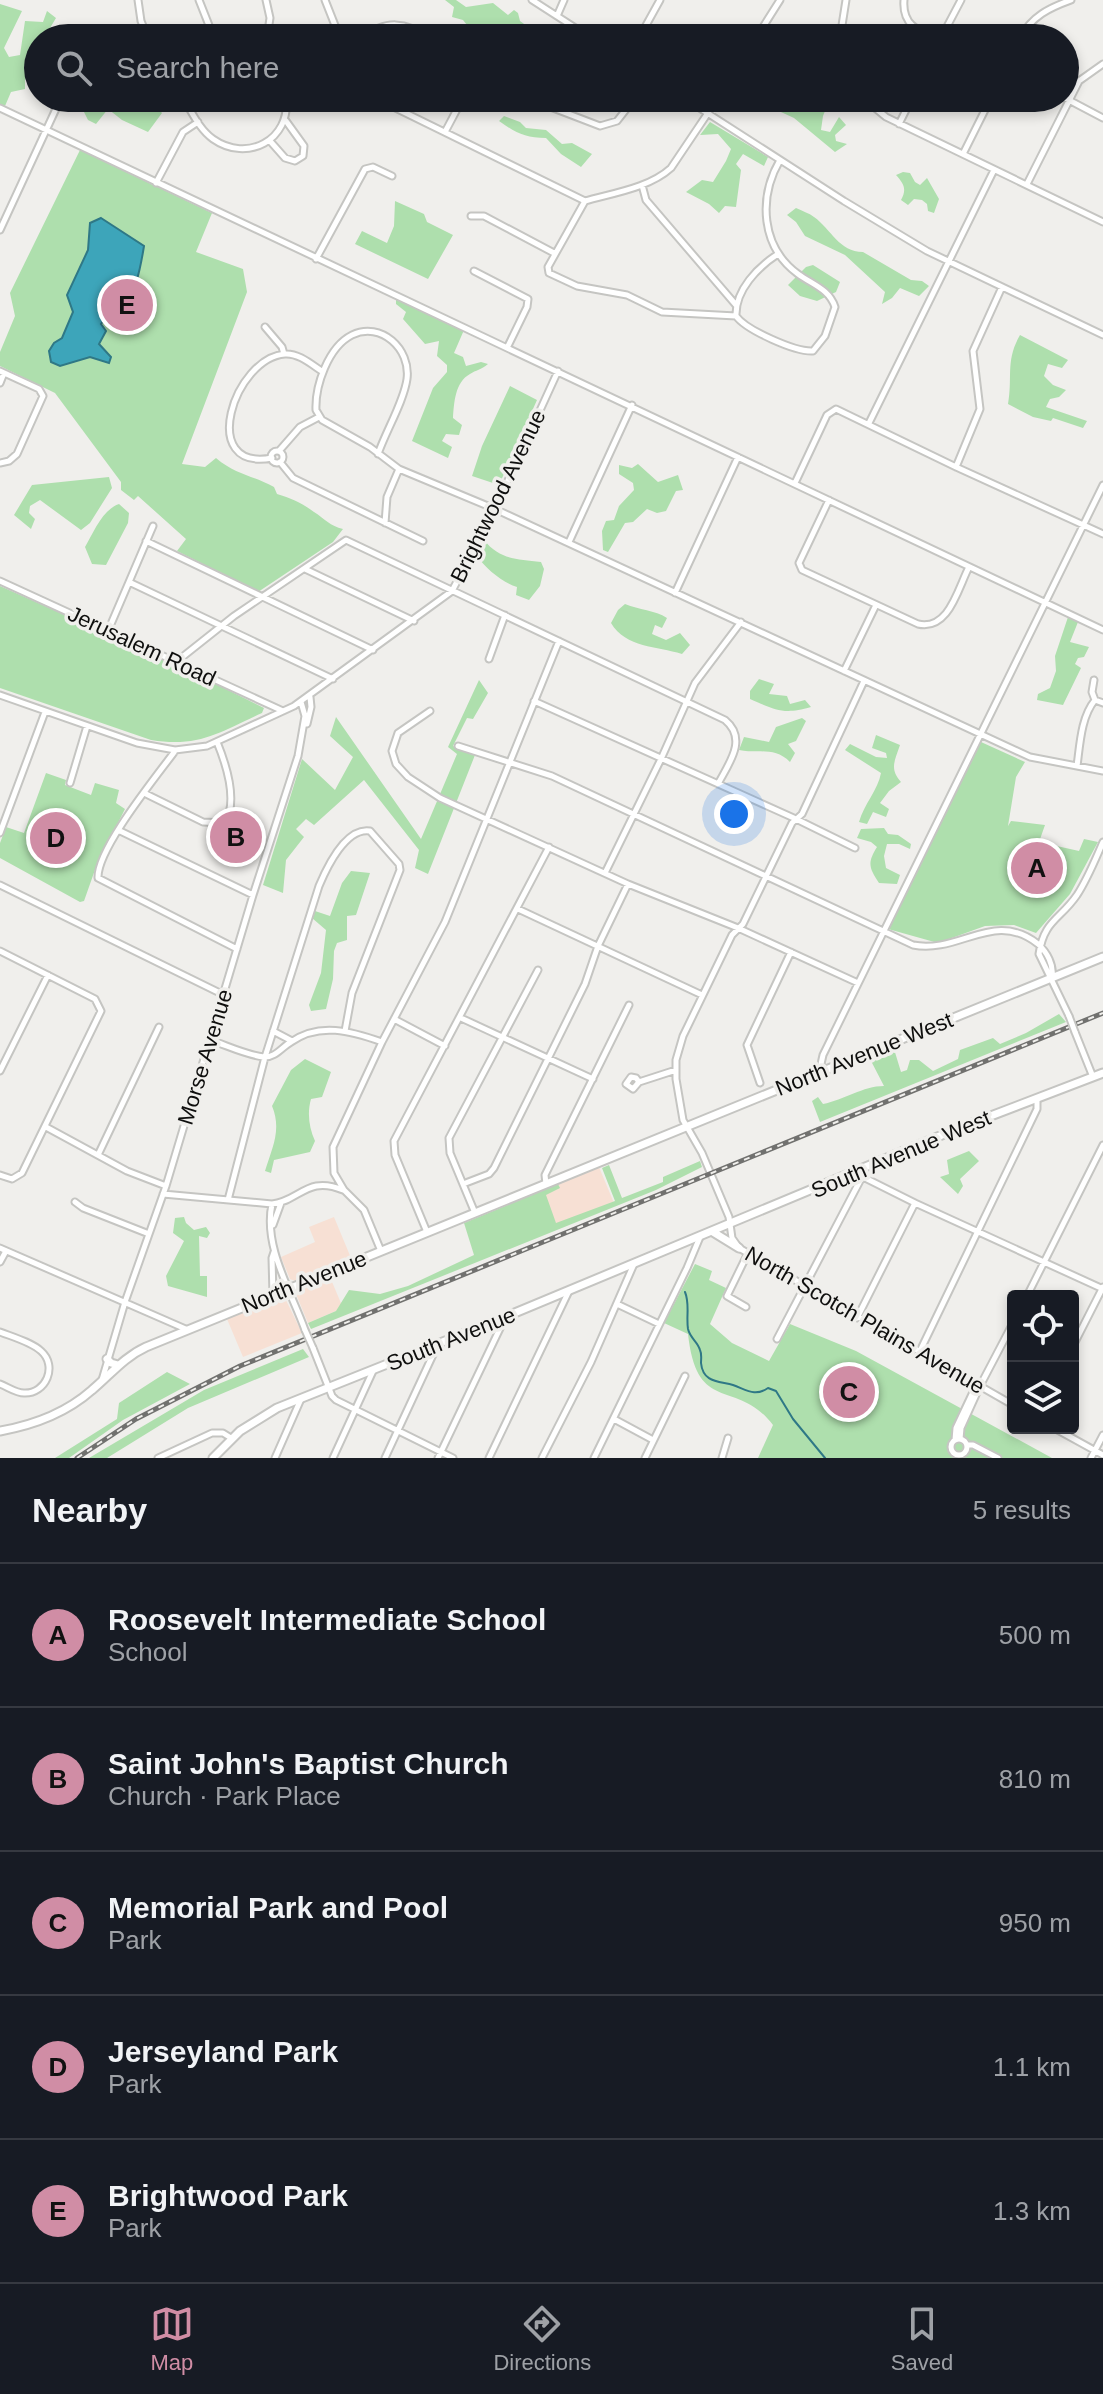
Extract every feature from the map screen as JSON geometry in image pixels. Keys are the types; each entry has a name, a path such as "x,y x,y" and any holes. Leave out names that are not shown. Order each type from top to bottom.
{"main road":[{"name":"North Avenue West","path":"625,1152 1103,957"},
{"name":"South Avenue West","path":"700,1237 858,1175 954,1130 1103,1073"},
{"name":"North Avenue","path":"2,1433 56,1414 82,1398 138,1351 625,1152"},
{"path":"713,1232 739,1248"},
{"name":"South Avenue","path":"213,1458 231,1438 265,1414 700,1237"},
{"path":"107,1359 118,1365"}],"street":[{"path":"138,0 144,24"},
{"path":"199,0 208,24"},
{"path":"267,0 269,24"},
{"path":"325,0 334,24"},
{"path":"532,0 569,24"},
{"path":"557,16 564,0"},
{"path":"647,24 660,0"},
{"path":"765,24 780,0"},
{"path":"842,24 846,0"},
{"path":"904,0 905,16 910,24"},
{"path":"947,24 961,0"},
{"path":"1031,24 1037,16 1071,0"},
{"path":"1079,83 1103,64"},
{"path":"1079,105 1103,118"},
{"path":"0,108 1103,630"},
{"path":"0,230 55,112"},
{"path":"192,112 213,139 228,147 250,148 270,141 285,120 285,112"},
{"path":"404,112 585,201 657,179 671,168 708,114"},
{"path":"445,132 456,112"},
{"path":"564,112 600,126 617,121 624,112"},
{"path":"705,112 844,201 949,262 1103,335"},
{"path":"877,112 1103,222"},
{"path":"899,124 905,112"},
{"path":"963,154 984,112"},
{"path":"1027,184 1061,112"},
{"path":"270,141 288,160 295,161 303,156 304,146 285,120"},
{"path":"156,183 183,132 198,122"},
{"path":"585,201 554,253 549,272 577,286 627,295 662,312 736,316 747,327 801,351 813,351 821,343 834,316 834,304 828,294 791,269 778,254 768,230 766,203 771,177 780,160"},
{"path":"316,259 365,169 373,167 392,176"},
{"path":"869,423 994,170"},
{"path":"642,185 646,200 736,305"},
{"path":"471,216 484,216 554,253"},
{"path":"736,316 736,305 754,274 778,254"},
{"path":"474,271 528,299 507,348"},
{"path":"956,467 980,409 973,351 1002,287"},
{"path":"265,327 284,354"},
{"path":"378,454 406,383 406,365 399,348 380,334 369,331 357,333 340,344 323,372 316,405 319,417 399,469 495,509 1030,757 1103,771"},
{"path":"272,458 254,460 240,453 230,436 229,421 237,398 252,373 265,362 284,354 296,356 323,372"},
{"name":"Brightwood Avenue","path":"175,750 217,742 310,697 452,591 495,509 558,371"},
{"path":"0,383 2,372 39,389 42,399 17,454 9,461 0,463"},
{"path":"568,543 632,405"},
{"path":"795,483 829,411 836,409 1103,534"},
{"path":"272,458 300,427 319,417"},
{"path":"279,451 283,455 280,462"},
{"path":"675,593 738,457"},
{"path":"272,458 280,462 293,478 423,541"},
{"path":"385,523 387,497 399,469"},
{"path":"824,1070 821,1064 823,1055 1103,485"},
{"path":"829,500 799,567 876,605 918,624 935,624 945,615 969,567"},
{"path":"108,631 153,526"},
{"path":"176,662 223,624 346,540 725,720 735,732 736,749 718,784"},
{"path":"146,541 373,650"},
{"path":"305,569 414,621"},
{"name":"Jerusalem Road","path":"0,581 283,711"},
{"path":"129,582 223,624 333,679"},
{"path":"844,671 876,605"},
{"path":"489,659 505,615"},
{"path":"605,873 698,677 741,622"},
{"path":"344,1190 334,1173 332,1154 335,1139 447,918 559,641"},
{"path":"1077,766 1083,725 1095,700 1092,692 1094,680"},
{"path":"639,1082 676,1070 683,1036 702,995 792,823 802,814 864,681"},
{"path":"0,695 147,746 175,750 118,830 97,876 102,882 237,949"},
{"name":"Morse Avenue","path":"102,1381 125,1302 166,1186 298,756 311,707 310,697"},
{"path":"1095,700 1103,703"},
{"path":"534,701 855,848"},
{"name":"Morse Avenue","path":"301,702 305,711 303,732"},
{"path":"430,711 402,729 395,738 392,751 396,764 428,792 628,884 738,928 858,983"},
{"path":"0,833 45,712"},
{"path":"70,783 87,726"},
{"path":"144,793 203,822 225,823 229,817 230,777 217,742"},
{"path":"458,746 552,776 882,932 926,947 941,947 992,930 1006,929 1024,934 1045,951 1054,972 1052,978 1093,1077"},
{"path":"228,1200 265,1057 323,876 353,834 365,829 399,864 400,870 352,993 345,1031"},
{"path":"118,830 253,895"},
{"path":"1040,946 1046,927 1064,911 1080,890 1103,842"},
{"path":"427,1232 395,1155 394,1141 549,847"},
{"path":"463,1184 492,1171 585,984 598,946 628,884"},
{"path":"0,885 224,995"},
{"path":"518,909 702,995"},
{"path":"0,951 95,999 101,1011 21,1175 12,1179 0,1175"},
{"path":"760,1083 747,1045 791,952"},
{"path":"475,1213 448,1142 538,970"},
{"path":"0,1071 48,975"},
{"path":"546,1184 545,1175 629,1005"},
{"path":"461,1018 593,1079"},
{"path":"394,1019 445,1046"},
{"path":"98,1155 159,1027"},
{"path":"273,1031 292,1041"},
{"path":"210,1040 265,1057 309,1032 345,1031 382,1042"},
{"name":"North Scotch Plains Avenue","path":"676,1070 679,1103 687,1127 702,1153 729,1217 732,1238 739,1248 1007,1402"},
{"path":"919,1353 1037,1109 1037,1099"},
{"path":"46,1127 127,1171 166,1186"},
{"path":"1030,1290 1103,1145"},
{"path":"329,1185 334,1173"},
{"path":"777,1339 858,1175 1103,1288 1079,1334"},
{"path":"163,1194 272,1204 281,1203 306,1188 329,1185 344,1190 358,1201 381,1251"},
{"path":"75,1202 149,1234"},
{"path":"272,1226 281,1203"},
{"path":"857,1318 915,1203"},
{"path":"272,1204 269,1216 275,1251 336,1400 439,1455 453,1458"},
{"path":"594,1458 700,1237"},
{"path":"0,1262 3,1249 188,1330"},
{"path":"273,1295 272,1258 275,1251"},
{"path":"746,1307 727,1296 748,1253"},
{"path":"542,1458 635,1263"},
{"path":"489,1458 569,1291"},
{"path":"617,1304 659,1324"},
{"path":"439,1455 505,1317"},
{"path":"0,1332 41,1351 48,1362 48,1377 41,1387 30,1393 20,1393 0,1384"},
{"path":"968,1445 963,1454 956,1455 951,1448 1007,1334"},
{"path":"385,1458 439,1343"},
{"path":"333,1458 373,1370"},
{"path":"645,1458 685,1376"},
{"path":"275,1458 301,1399"},
{"path":"614,1419 653,1440"},
{"path":"158,1458 212,1433 223,1433 231,1438"},
{"path":"1063,1434 1093,1455 1103,1455"},
{"path":"1093,1455 1103,1435"},
{"path":"722,1458 728,1438"},
{"path":"958,1439 998,1458"}],"shaded area":[{"path":"599,1167 614,1203 557,1226 542,1190"},
{"path":"334,1217 351,1258 295,1281 290,1279 281,1257 315,1242 309,1227"},
{"path":"330,1277 343,1308 308,1323 297,1290"},
{"path":"284,1296 302,1333 243,1357 227,1319"}],"green space":[{"path":"445,0 456,0 466,7 493,3 508,15 514,10 524,24 466,24 452,17 454,7"},
{"path":"0,4 22,11 4,48 9,57 20,55 24,28 24,89 11,92 5,106 0,104"},
{"path":"47,11 56,18 52,24 25,24 25,21 43,22"},
{"path":"84,112 106,112 96,124 88,120"},
{"path":"112,112 162,113 148,132"},
{"path":"781,112 825,112 821,130 830,132 839,117 846,125 835,135 836,141 847,144 835,152 794,118"},
{"path":"504,116 526,128 546,130 562,144 572,143 592,154 581,167 561,154 546,138 526,136 499,121"},
{"path":"710,122 768,157 764,166 743,154 736,164 741,170 736,207 725,206 719,213 686,192 702,180 713,182 731,149 718,134 700,135"},
{"path":"80,150 212,213 196,252 243,269 247,292 182,464 205,467 216,458 274,487 277,494 301,503 343,529 333,542 258,592 177,551 186,539 138,496 134,500 121,490 121,482 55,393 0,366 0,352 15,316 10,293"},
{"path":"910,173 920,185 927,178 939,199 934,213 928,211 927,204 922,200 914,199 908,205 901,200 904,187 896,175"},
{"path":"395,201 424,214 427,222 453,235 428,279 355,244 362,231 387,243 394,226"},
{"path":"796,208 814,217 848,248 863,252 911,280 922,281 929,286 919,296 900,288 882,304 885,292 845,255 805,236 787,215"},
{"path":"813,265 840,282 836,292 817,301 800,296 788,285 806,267"},
{"path":"396,298 464,330 454,353 463,357 466,366 481,362 488,364 465,378 458,387 453,418 462,425 459,435 446,434 442,441 452,447 448,458 412,441 433,388 447,372 447,365 437,356 439,341 425,344 403,319 406,312 396,304"},
{"path":"1020,335 1068,360 1062,368 1048,364 1044,376 1053,385 1066,390 1059,397 1050,399 1046,407 1087,421 1083,428 1053,418 1051,421 1033,417 1008,404 1011,361"},
{"path":"510,386 537,400 499,485 472,476 482,446"},
{"path":"638,464 658,482 678,475 683,490 676,491 666,511 657,513 647,509 633,522 625,523 608,552 603,550 602,531 606,521 614,520 619,506 634,490 633,483 619,474 619,465 632,468"},
{"path":"109,477 112,488 90,523 81,530 40,500 30,506 29,513 35,519 31,529 14,515 32,485"},
{"path":"119,504 129,513 128,523 106,565 92,564 85,547 103,516"},
{"path":"484,540 503,555 541,562 544,569 540,586 529,600 516,595 517,587 500,579 480,561 477,556"},
{"path":"0,586 178,665 264,708 262,713 209,737 168,742 151,740 0,688"},
{"path":"625,604 667,618 662,628 655,625 652,634 666,640 680,633 690,645 682,654 643,645 625,637 611,623"},
{"path":"1068,617 1078,622 1070,642 1089,647 1084,657 1078,658 1075,664 1081,668 1063,705 1037,700 1038,694 1050,688 1056,671 1055,656"},
{"path":"759,679 774,684 769,694 787,696 790,704 805,700 811,707 780,710 750,699 750,691"},
{"path":"479,680 488,693 473,719 467,718 453,746 475,755 428,874 415,868 419,850 364,780 314,825 306,819 296,829 304,837 286,860 283,893 263,885 302,759 335,790 353,757 330,736 336,717 421,839 457,754 448,747"},
{"path":"802,718 806,721 796,741 788,744 795,753 790,762 772,752 739,750 744,737 769,742 776,727"},
{"path":"876,735 900,745 894,769 901,782 880,803 889,809 886,817 873,812 867,824 859,822 881,773 845,750 850,744 876,757 887,758 886,753 872,748"},
{"path":"981,742 1025,762 1016,777 1008,826 1011,821 1045,825 1039,842 1079,851 1084,839 1098,842 1070,894 1036,933 1014,925 985,926 938,943 888,929"},
{"path":"46,773 66,780 65,785 91,795 95,783 119,790 116,803 125,809 96,867 84,901 80,902 0,858 0,843 6,827 24,833"},
{"path":"884,828 888,834 898,835 911,844 910,849 899,844 887,844 884,856 886,868 900,875 897,884 879,883 870,865 877,847 857,838 861,829"},
{"path":"351,871 370,873 356,915 347,916 347,940 337,943 334,951 333,979 326,1009 311,1011 309,1005 321,973 326,930 312,918 315,911 330,916 342,883"},
{"path":"1059,1014 1066,1022 820,1122 812,1101 818,1097 823,1104 884,1086 870,1059 894,1049 901,1072 907,1070 910,1060 919,1060 933,1071 958,1059 960,1050 993,1038 1000,1044"},
{"path":"305,1059 331,1072 322,1097 311,1099 309,1120 315,1141 310,1152 274,1160 271,1173 265,1171 276,1131 272,1106 291,1070"},
{"path":"969,1151 979,1161 960,1179 963,1186 958,1194 940,1177 949,1174 947,1160"},
{"path":"700,1161 702,1167 656,1190 311,1329 308,1323 336,1311 349,1290 380,1294 408,1286 474,1255 464,1223 558,1184 560,1188 546,1195 556,1223 615,1201 602,1168 609,1165 622,1198 663,1182 663,1177"},
{"path":"184,1217 194,1230 206,1227 210,1233 207,1238 199,1236 200,1276 207,1276 207,1297 168,1286 166,1276 184,1241 173,1233 175,1218"},
{"path":"695,1264 712,1271 709,1280 726,1288 710,1324 732,1343 769,1361 790,1324 856,1351 1052,1458 758,1458 773,1425 745,1402 709,1386 700,1376 693,1359 688,1334 664,1323"},
{"path":"303,1349 309,1357 188,1408 107,1458 89,1458 204,1390"},
{"path":"167,1372 190,1384 123,1420 69,1458 55,1458 117,1419 119,1403"}],"water":[{"path":"101,218 144,246 141,264 121,316 109,314 101,324 106,331 99,344 111,357 109,363 90,357 60,366 51,362 49,351 62,338 73,312 67,295 88,250 90,223"}],"waterway":[{"path":"685,1292 688,1329 699,1347 702,1370 708,1378 751,1392 768,1388 776,1391 793,1419 825,1458"}],"railway":[{"path":"77,1458 136,1419 240,1366 1103,1013"}],"place":[{"name":"Brightwood Park","path":"127,305"},
{"name":"Saint John's Baptist Church","path":"236,837"},
{"name":"Jerseyland Park","path":"56,838"},
{"name":"Roosevelt Intermediate School","path":"1037,868"},
{"name":"Memorial Park and Pool","path":"849,1392"}]}
